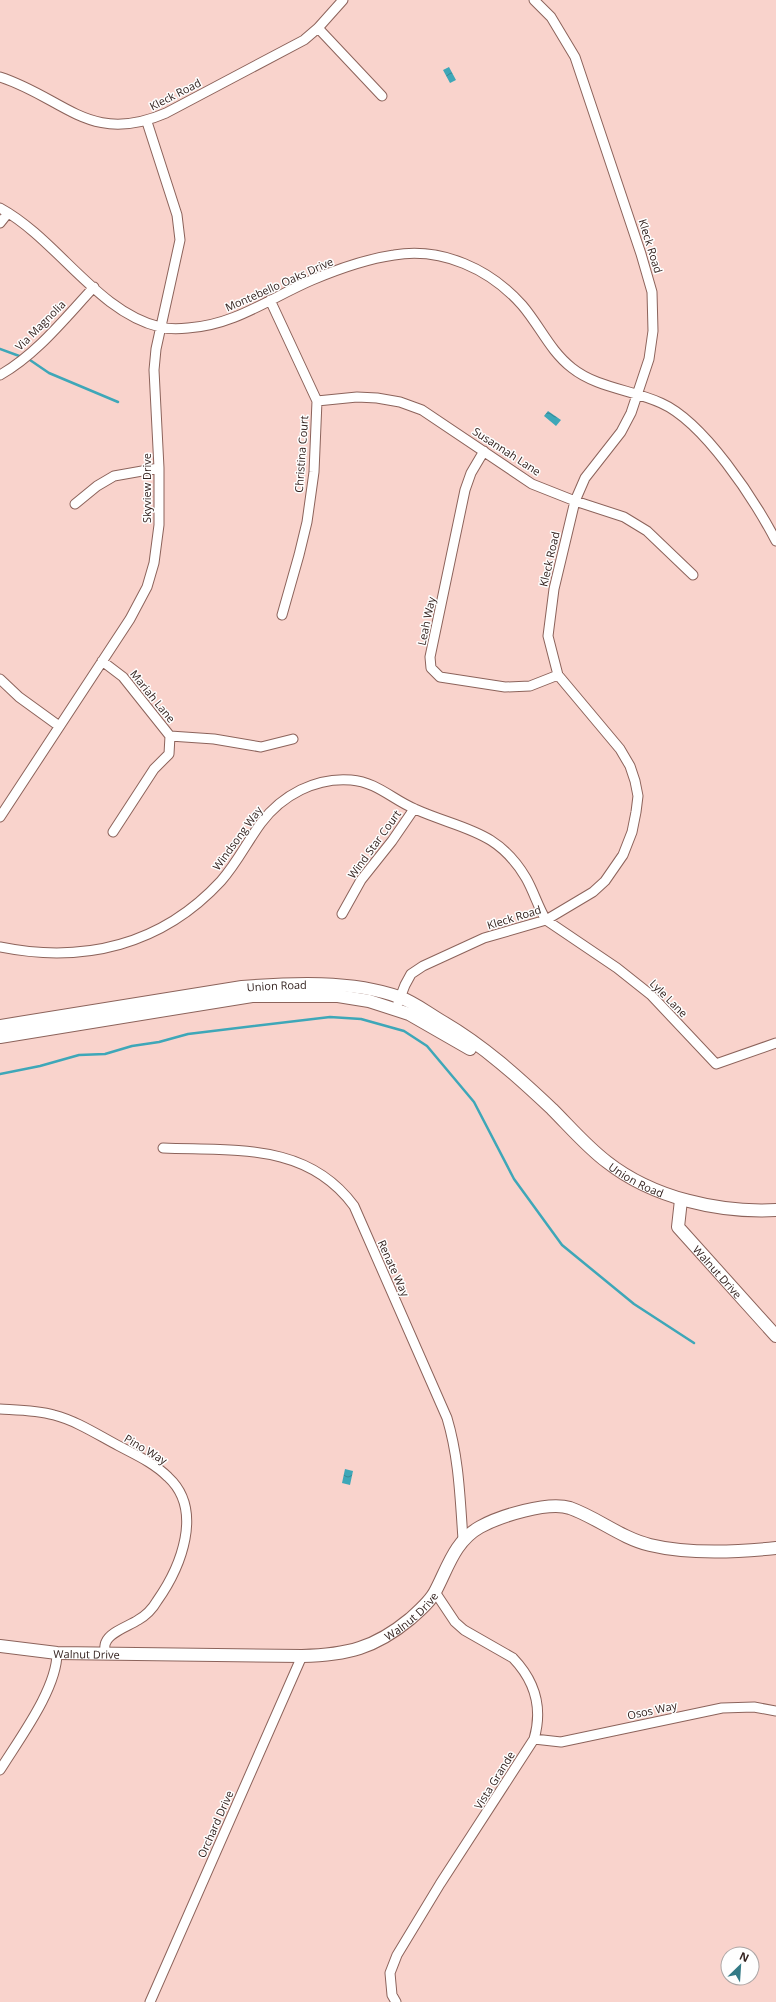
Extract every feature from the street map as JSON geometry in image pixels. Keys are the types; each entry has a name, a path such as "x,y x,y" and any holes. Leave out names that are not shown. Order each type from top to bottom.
{"main road":[{"name":"Union Road","path":"0,1026 248,986 338,986 371,989 465,1036 495,1057 608,1163 630,1177 681,1200 717,1207 776,1210"},
{"name":"Union Road","path":"0,1037 252,996 338,996 368,1001 398,1003"},
{"name":"Walnut Drive","path":"681,1200 678,1227 776,1336"},
{"name":"Walnut Drive","path":"0,1646 57,1653 302,1656 339,1654 382,1640 419,1612 435,1592 453,1554 463,1539 480,1527 518,1512 556,1507 569,1508 625,1536 650,1545 715,1552 776,1548"}],"street":[{"name":"Kleck Road","path":"0,77 15,83 68,111 94,121 120,126 147,122 293,47 318,28 343,0"},
{"name":"Kleck Road","path":"398,1003 411,974 423,966 484,938 546,920 593,892 614,870 623,855 632,832 638,796 636,781 620,748 558,675 548,636 554,589 575,501 585,478 621,432 631,413 649,359 653,331 652,292 639,246 575,57 552,17 534,0"},
{"path":"318,28 382,96"},
{"name":"Skyview Drive","path":"0,817 130,619 147,587 154,563 159,525 159,468 154,370 161,328 180,240 177,215 147,122"},
{"path":"0,223 4,210"},
{"name":"Montebello Oaks Drive","path":"4,210 32,231 114,306 134,317 161,328 206,327 228,321 312,280 354,264 395,255 430,253 462,262 496,281 522,306 554,352 574,370 596,381 638,394 663,404 688,420 705,438 750,496 776,541"},
{"name":"Via Magnolia","path":"0,375 13,368 32,352 94,287"},
{"name":"Christina Court","path":"270,300 316,401 314,472 307,522 282,615"},
{"name":"Susannah Lane","path":"316,401 357,397 400,402 422,410 532,484 575,501 624,517 647,531 693,574"},
{"name":"Leah Way","path":"484,451 471,473 465,490 430,657 431,668 440,677 505,687 530,686 558,675"},
{"path":"75,504 97,486 114,476 159,468"},
{"name":"Mariah Lane","path":"102,660 123,677 170,736 169,754 154,769 113,832"},
{"path":"0,679 19,697 60,726"},
{"path":"170,736 214,739 261,747 293,739"},
{"name":"Windsong Way","path":"0,947 47,954 83,953 115,946 156,931 181,916 206,896 222,880 238,859 261,823 288,797 312,785 337,780 352,780 371,784 414,809 478,832 497,843 509,854 526,878 546,920"},
{"name":"Wind Star Court","path":"342,914 361,880 392,841 414,809"},
{"name":"Lyle Lane","path":"546,920 617,968 651,995 716,1064 776,1043"},
{"name":"Renate Way","path":"163,1148 267,1153 303,1164 329,1179 343,1191 354,1206 448,1418 459,1477 463,1539"},
{"name":"Pino Way","path":"0,1409 38,1411 54,1415 82,1426 155,1466 169,1477 180,1491 185,1505 186,1524 184,1545 176,1569 156,1603 140,1620 111,1637 106,1642 105,1654"},
{"name":"Vista Grande","path":"396,2002 392,1995 390,1973 397,1955 440,1884 534,1738 538,1720 537,1698 526,1674 513,1658 464,1630 455,1622 435,1592"},
{"path":"0,1770 50,1688 57,1666 57,1653"},
{"name":"Orchard Drive","path":"150,2002 302,1656"},
{"name":"Osos Way","path":"534,1738 561,1742 722,1708 754,1707 776,1711"}],"water":[{"path":"449,67 456,80 450,83 443,70"},
{"path":"548,411 561,420 556,426 544,416"},
{"path":"345,1469 353,1471 350,1485 342,1483"}],"waterway":[{"path":"0,349 22,357"},
{"path":"27,358 49,373 118,402"},
{"path":"0,1074 40,1066 79,1055 105,1054 132,1046 159,1042 188,1034 330,1017 361,1019 404,1031 427,1046 474,1102 514,1179 562,1245 634,1304 694,1343"}]}
